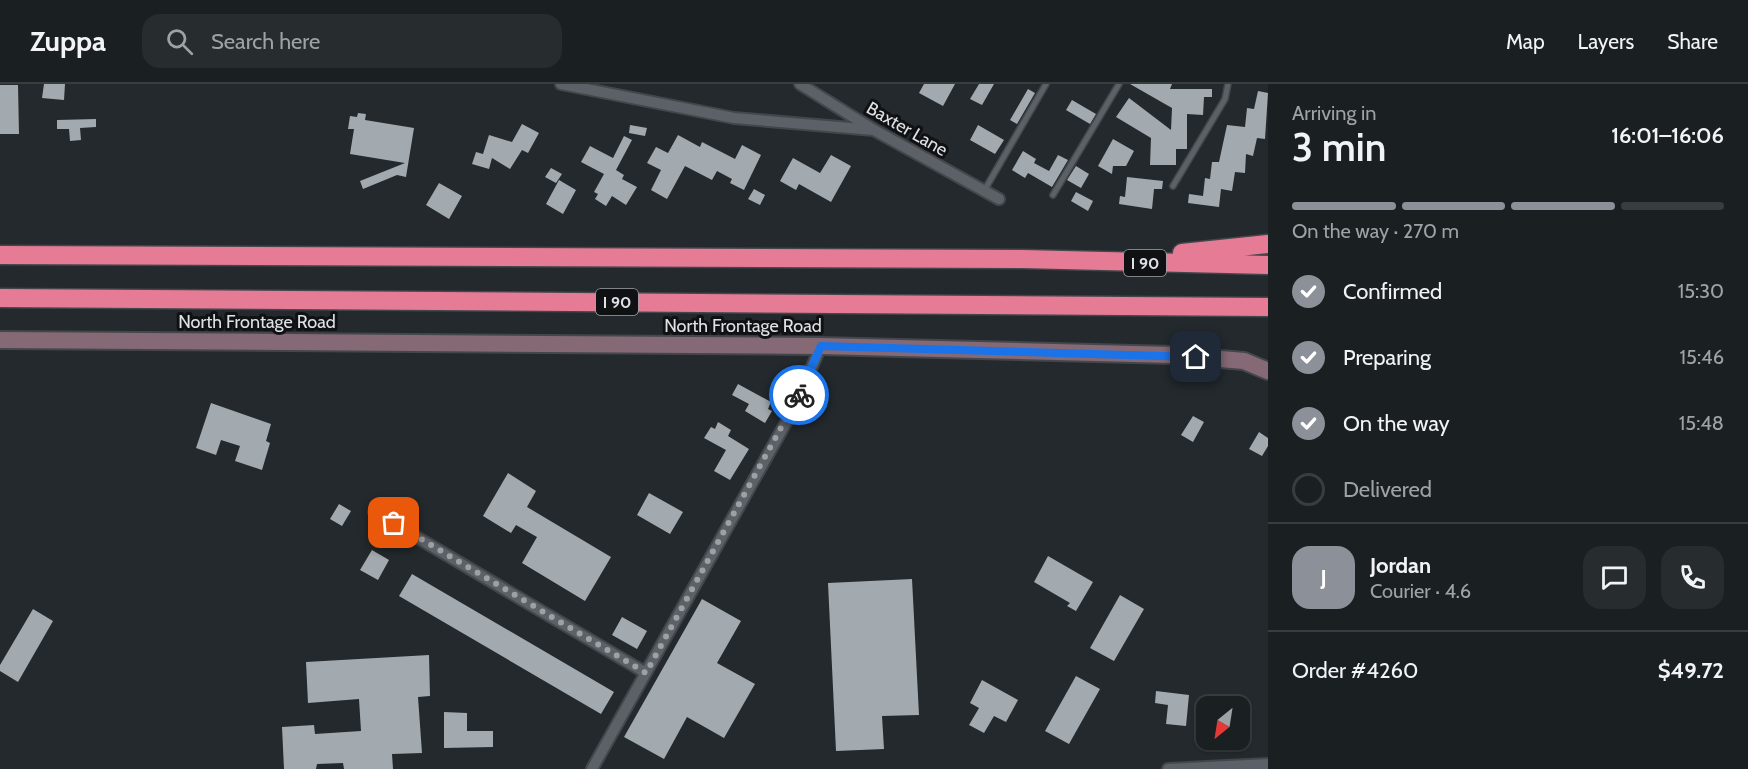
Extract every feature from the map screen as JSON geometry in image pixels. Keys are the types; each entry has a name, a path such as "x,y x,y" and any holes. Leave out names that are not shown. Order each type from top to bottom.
{"highway":[{"path":"1022,259 1214,252 1268,244"},
{"name":"I 90","path":"0,255 1022,259 1268,264"},
{"name":"I 90","path":"0,298 1268,307"}],"street":[{"path":"561,84 734,118 874,130"},
{"name":"Baxter Lane","path":"800,84 874,130 999,199"},
{"name":"North Frontage Road","path":"0,340 821,346 1173,355 1244,361 1268,371"},
{"path":"592,769 793,410 821,346"},
{"path":"374,512 646,673"},
{"path":"1168,769 1268,764"}],"lane":[{"path":"984,191 1046,84"},
{"path":"1053,195 1119,84"},
{"path":"1173,186 1225,99 1228,84"}],"building":[{"path":"44,84 65,84 64,100 42,98"},
{"path":"924,84 955,84 943,106 919,93"},
{"path":"979,84 994,84 982,105 970,99"},
{"path":"1130,84 1172,84 1170,89 1212,89 1212,97 1204,97 1203,115 1187,114 1187,149 1176,149 1176,165 1150,165 1151,138 1116,117 1129,98 1171,130 1172,108"},
{"path":"0,85 18,85 19,134 0,134"},
{"path":"1028,89 1035,93 1017,124 1010,120"},
{"path":"1258,91 1268,93 1265,139 1257,138 1253,156 1246,154 1245,173 1235,172 1232,191 1221,189 1219,207 1188,203 1189,194 1203,196 1205,178 1210,179 1212,162 1219,162 1227,125 1245,127 1247,108 1254,109"},
{"path":"1072,100 1096,114 1090,124 1066,110"},
{"path":"358,113 366,114 365,120 414,128 406,177 397,175 363,189 360,181 405,163 350,154 354,129 348,129 350,116 357,117"},
{"path":"96,119 96,127 80,128 81,140 70,141 69,129 57,129 57,120"},
{"path":"522,124 539,133 528,153 522,150 510,169 492,158 489,169 472,164 476,152 483,154 489,135 512,142"},
{"path":"630,125 647,128 645,136 629,133"},
{"path":"978,125 1004,140 995,154 970,140"},
{"path":"678,135 700,147 702,142 735,159 742,145 761,155 744,190 730,183 732,179 717,171 712,180 685,166 667,199 651,190 661,170 647,163 656,147 668,153"},
{"path":"624,136 632,140 616,170 624,175 622,179 637,187 626,205 612,196 606,206 595,199 598,194 594,192 604,174 581,162 590,146 613,158"},
{"path":"1113,139 1134,151 1126,166 1113,166 1112,174 1098,166"},
{"path":"1023,151 1036,159 1034,163 1049,171 1058,155 1068,160 1052,187 1028,173 1025,178 1012,170"},
{"path":"831,155 851,166 831,202 799,184 796,190 780,181 793,158 820,173"},
{"path":"1076,166 1089,174 1081,188 1067,180"},
{"path":"551,168 562,174 556,183 545,177"},
{"path":"1127,177 1163,181 1162,189 1154,189 1152,209 1119,204 1120,196 1125,197"},
{"path":"559,180 576,190 563,214 546,204"},
{"path":"439,183 462,196 449,219 426,205"},
{"path":"754,189 765,195 760,205 748,199"},
{"path":"1076,192 1093,201 1088,211 1071,201"},
{"path":"738,384 771,402 768,409 772,411 765,423 745,411 749,404 732,395"},
{"path":"211,403 271,424 266,441 270,443 262,470 235,461 240,446 221,440 216,455 196,448"},
{"path":"1193,416 1204,422 1193,442 1181,435"},
{"path":"718,422 731,430 728,436 749,449 730,480 714,471 726,450 704,438 711,427 715,429"},
{"path":"1259,432 1268,438 1268,446 1262,456 1249,449"},
{"path":"508,473 536,491 527,507 611,557 585,601 522,563 537,537 516,525 511,533 483,516"},
{"path":"649,493 683,512 670,534 637,515"},
{"path":"339,504 351,511 342,526 330,519"},
{"path":"372,550 389,560 378,580 360,570"},
{"path":"1048,556 1093,582 1076,611 1067,606 1070,603 1034,582"},
{"path":"412,574 614,692 601,714 399,596"},
{"path":"912,579 919,715 882,716 884,749 836,751 828,583"},
{"path":"1120,595 1144,609 1114,661 1090,648"},
{"path":"702,599 741,621 717,663 755,684 724,738 687,717 664,759 624,737"},
{"path":"33,609 53,621 18,682 0,671 0,665"},
{"path":"622,617 647,631 637,649 612,635"},
{"path":"429,655 430,696 418,697 422,753 392,754 393,769 344,769 343,763 317,764 316,769 284,769 282,727 314,725 315,734 361,731 359,699 308,703 306,662"},
{"path":"1076,676 1100,689 1069,744 1045,731"},
{"path":"982,680 1018,700 1006,722 994,716 984,733 969,725 979,708 970,703"},
{"path":"1156,691 1189,695 1186,726 1166,724 1168,705 1155,703"},
{"path":"444,712 467,713 467,731 493,731 493,747 444,748"}],"way so far":[{"path":"394,523 646,673 793,410 799,395"}],"route":[{"path":"799,395 821,346 1196,357"}]}
